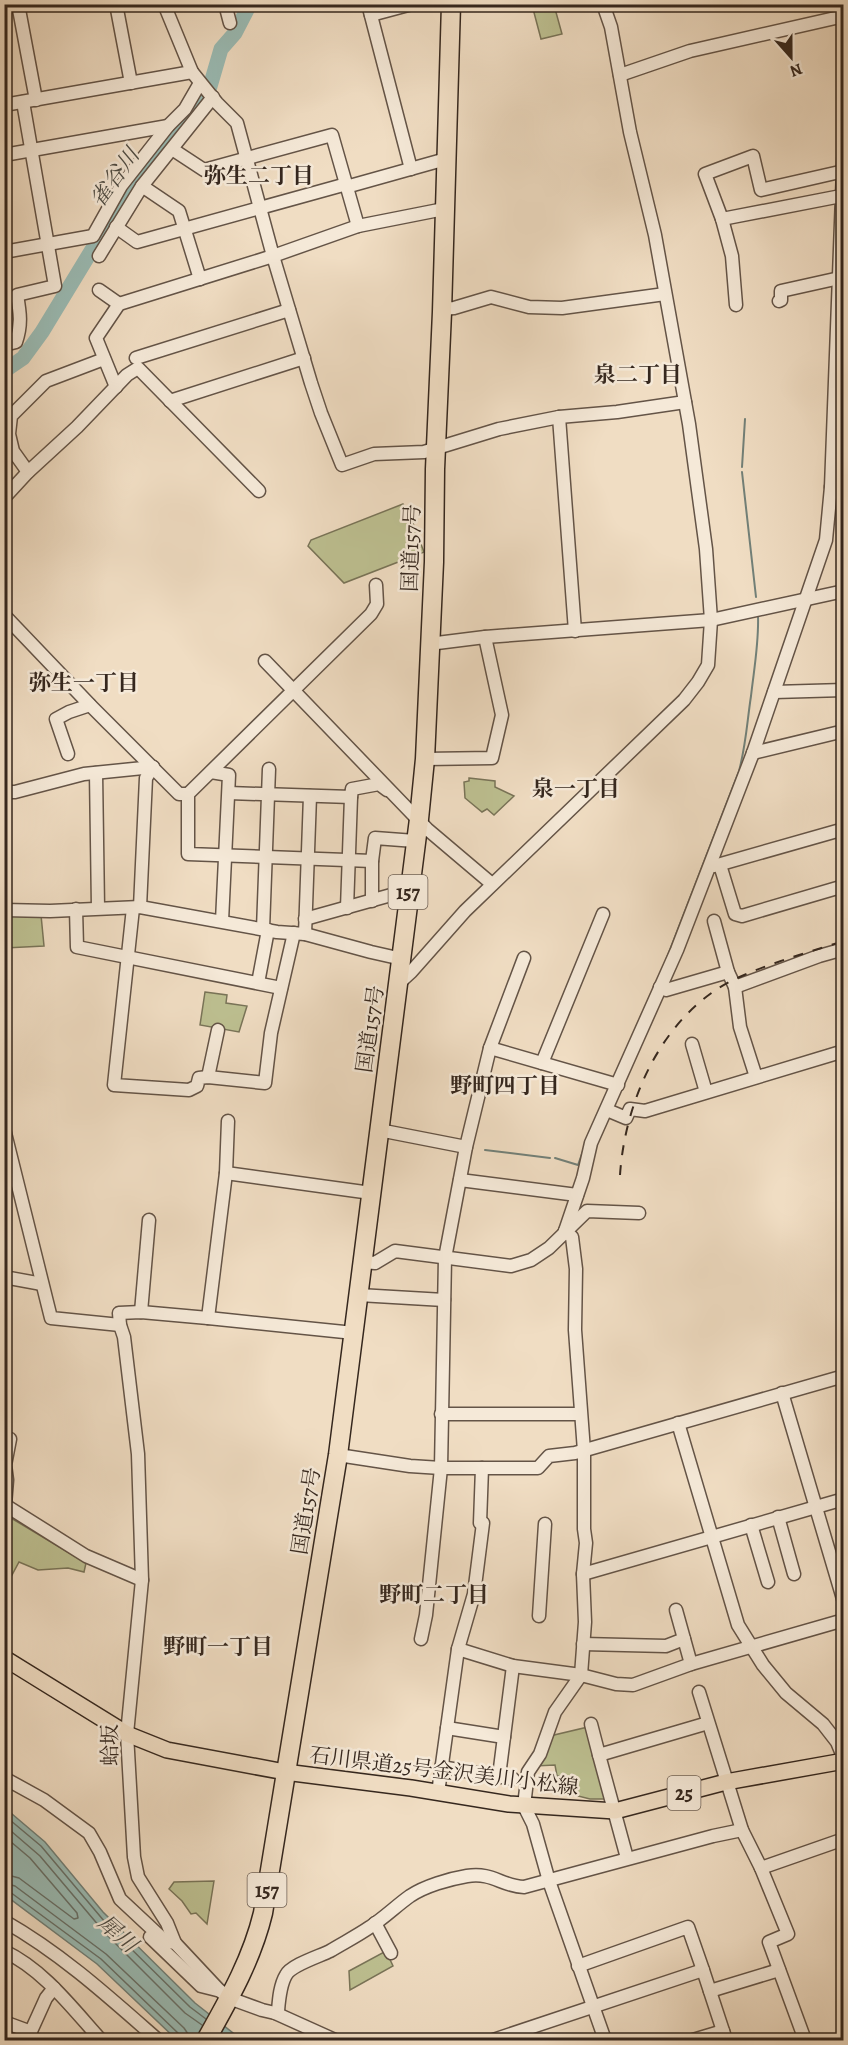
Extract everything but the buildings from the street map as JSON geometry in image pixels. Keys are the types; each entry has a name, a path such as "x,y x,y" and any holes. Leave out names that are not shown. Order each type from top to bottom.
{"highway":[{"name":"国道157号","path":"206,2040 225,1997 257,1940 263,1913 338,1455 419,819 425,759 451,4"}],"main road":[{"name":"石川県道25号金沢美川小松線","path":"4,1658 126,1734 167,1749 285,1772 524,1806 615,1811 726,1782 843,1760"}],"street":[{"path":"18,4 36,100"},
{"path":"116,4 131,83"},
{"path":"164,4 192,72 237,123 289,310 321,413 342,465 374,454 424,452 499,429 559,417 617,412 685,402"},
{"path":"225,4 230,23"},
{"path":"411,169 369,10 412,4"},
{"path":"399,983 492,884 684,700 708,665 711,621 706,549 697,477 655,235 630,132 611,27 603,4"},
{"path":"620,75 690,51 843,16"},
{"path":"4,105 192,72"},
{"path":"4,252 93,236 121,186 168,126 207,91"},
{"path":"99,256 142,186 172,149 207,91"},
{"path":"4,345 16,342 20,331 21,317 17,295 54,286 23,102"},
{"path":"4,155 168,126"},
{"path":"172,149 204,170 332,135 358,226"},
{"path":"565,1231 591,1143 715,866 826,540 837,486 843,143"},
{"path":"736,305 732,256 722,219 705,174 753,156 761,190 843,171"},
{"path":"116,227 137,242 446,159"},
{"path":"142,186 179,211 200,279"},
{"path":"722,219 841,196"},
{"path":"116,387 96,338 119,304 273,256 358,226 444,209"},
{"path":"778,301 781,300 781,291 842,277"},
{"path":"99,290 119,304"},
{"path":"442,309 454,308 491,297 529,307 562,309 665,294"},
{"path":"136,358 289,310"},
{"path":"170,400 304,358"},
{"path":"28,472 13,451 9,434 11,416 46,381 104,359"},
{"path":"4,498 127,375 138,368 259,491"},
{"path":"559,417 575,631"},
{"path":"4,615 178,794 188,794 371,614 376,604 376,585"},
{"path":"429,644 485,637 711,621 843,591"},
{"path":"425,759 492,758 502,715 485,637"},
{"path":"265,661 427,829 492,884"},
{"path":"774,692 843,690"},
{"path":"68,754 56,719 90,705"},
{"path":"753,753 843,730"},
{"path":"4,792 15,792 84,774 153,767"},
{"path":"153,767 146,778 136,907 127,957 114,1085 189,1089 197,1086 199,1078 208,1077 265,1083 271,1033 281,988 305,919 310,796"},
{"path":"258,983 266,930 269,769"},
{"path":"96,772 98,908"},
{"path":"211,772 229,776 222,921"},
{"path":"347,908 352,789 380,784 396,795"},
{"path":"229,793 351,797"},
{"path":"188,794 188,854 372,861"},
{"path":"715,866 843,829"},
{"path":"372,901 372,861 375,838 416,841"},
{"path":"715,866 735,914 742,916 843,886"},
{"path":"305,919 409,890"},
{"path":"4,910 50,911 136,907 266,930 300,933 402,959"},
{"path":"76,909 77,947 281,988"},
{"path":"542,1063 603,914"},
{"path":"714,921 728,972 735,987 740,1027 756,1077"},
{"path":"735,987 843,949"},
{"path":"421,1639 426,1615 441,1468 445,1258 466,1147 490,1048 524,958"},
{"path":"660,987 666,990 728,972"},
{"path":"208,1077 218,1030"},
{"path":"692,1044 706,1092"},
{"path":"490,1048 618,1085"},
{"path":"607,1110 626,1118 630,1109 645,1111 843,1051"},
{"path":"208,1318 226,1173 228,1120"},
{"path":"4,1129 51,1318 120,1325 120,1313 141,1312 354,1333"},
{"path":"379,1130 466,1147"},
{"path":"226,1173 371,1192"},
{"path":"460,1180 577,1195"},
{"path":"363,1262 375,1263 395,1251 511,1266 531,1260 549,1248 587,1211 639,1212"},
{"path":"141,1312 149,1220"},
{"path":"565,1231 572,1237 576,1269 575,1330 584,1451 585,1622 581,1675 555,1712 540,1754 528,1772 524,1806 533,1824 549,1881 605,2040"},
{"path":"4,1277 42,1284"},
{"path":"359,1295 444,1300"},
{"name":"蛤坂","path":"120,1325 124,1337 138,1454 141,1536 142,1580 126,1734 134,1857 138,1877 167,1923 175,1943"},
{"path":"338,1455 441,1468 538,1468 549,1456 584,1451 843,1376"},
{"path":"782,1393 843,1602"},
{"path":"441,1414 580,1414"},
{"path":"678,1423 738,1625 750,1647 786,1693 823,1724 837,1742 843,1760"},
{"path":"10,1439 5,1465 5,1505 86,1556 142,1580"},
{"path":"438,1793 458,1649 474,1594 482,1523 482,1468"},
{"path":"583,1574 843,1499"},
{"path":"778,1518 794,1574"},
{"path":"539,1616 545,1524"},
{"path":"751,1525 768,1582"},
{"path":"676,1610 692,1664"},
{"path":"458,1649 513,1666 581,1675 615,1684 633,1685 692,1664 843,1620"},
{"path":"583,1644 666,1646 684,1639"},
{"path":"499,1776 513,1666"},
{"path":"699,1692 742,1830 761,1868 788,1934 769,1942 805,2040"},
{"path":"599,1755 708,1723"},
{"path":"591,1724 627,1858"},
{"path":"447,1728 504,1737"},
{"path":"441,1767 513,1779"},
{"path":"4,1778 44,1800 89,1833 100,1852 120,1899 165,1941 175,1943 225,1997"},
{"path":"275,2013 278,2011 280,1993 286,1974 291,1969 334,1948 375,1923 411,1895 423,1889 464,1876 478,1875 491,1876 513,1887 524,1887 627,1858 742,1830"},
{"path":"89,1833 91,1848 112,1899 201,1986 225,1997 275,2013 334,2040"},
{"path":"761,1868 843,1839"},
{"path":"4,1921 38,1940 81,1972 158,2040"},
{"path":"375,1923 391,1953"},
{"path":"578,1966 688,1927 724,2036 693,2040"},
{"path":"4,1951 22,1959 54,1988 101,2040"},
{"path":"493,2040 703,1970"},
{"path":"710,1991 779,1970"},
{"path":"4,2022 29,2036 46,1998 54,1988"}],"green space":[{"path":"532,5 554,5 562,34 541,39"},
{"path":"403,504 424,552 344,583 308,546 311,540"},
{"path":"469,778 495,781 495,787 514,796 494,815 487,809 482,812 465,798 464,782 469,781"},
{"path":"5,915 41,915 44,946 5,948"},
{"path":"205,992 227,995 226,1003 247,1006 239,1032 200,1025"},
{"path":"6,1515 86,1563 84,1572 68,1568 38,1570 19,1562 5,1588 4,1524"},
{"path":"588,1727 608,1799 590,1799 562,1792 555,1765 535,1766 550,1736"},
{"path":"214,1881 207,1924 196,1913 191,1914 182,1901 169,1889 174,1882"},
{"path":"386,1951 393,1966 350,1990 349,1971"}],"water":[{"name":"犀川","path":"5,1808 45,1842 103,1912 195,2003 242,2040 177,2040 97,1964 5,1895"}],"waterway":[{"name":"雀谷川","path":"4,371 23,358 42,332 121,202 187,121 209,90 221,49 235,33 250,4"},
{"path":"742,467 745,419"},
{"path":"742,472 756,597"},
{"path":"666,960 739,771 755,666 758,616"},
{"path":"485,1150 550,1158"},
{"path":"555,1158 578,1165 583,1151"}],"railway":[{"path":"620,1175 623,1147 639,1090 667,1038 685,1016 731,981 772,964 844,941"}],"district":[{"name":"弥生二丁目","path":"259,175"},
{"name":"泉二丁目","path":"638,374"},
{"name":"弥生一丁目","path":"84,682"},
{"name":"泉一丁目","path":"576,788"},
{"name":"野町四丁目","path":"505,1085"},
{"name":"野町二丁目","path":"434,1594"},
{"name":"野町一丁目","path":"218,1646"}]}
